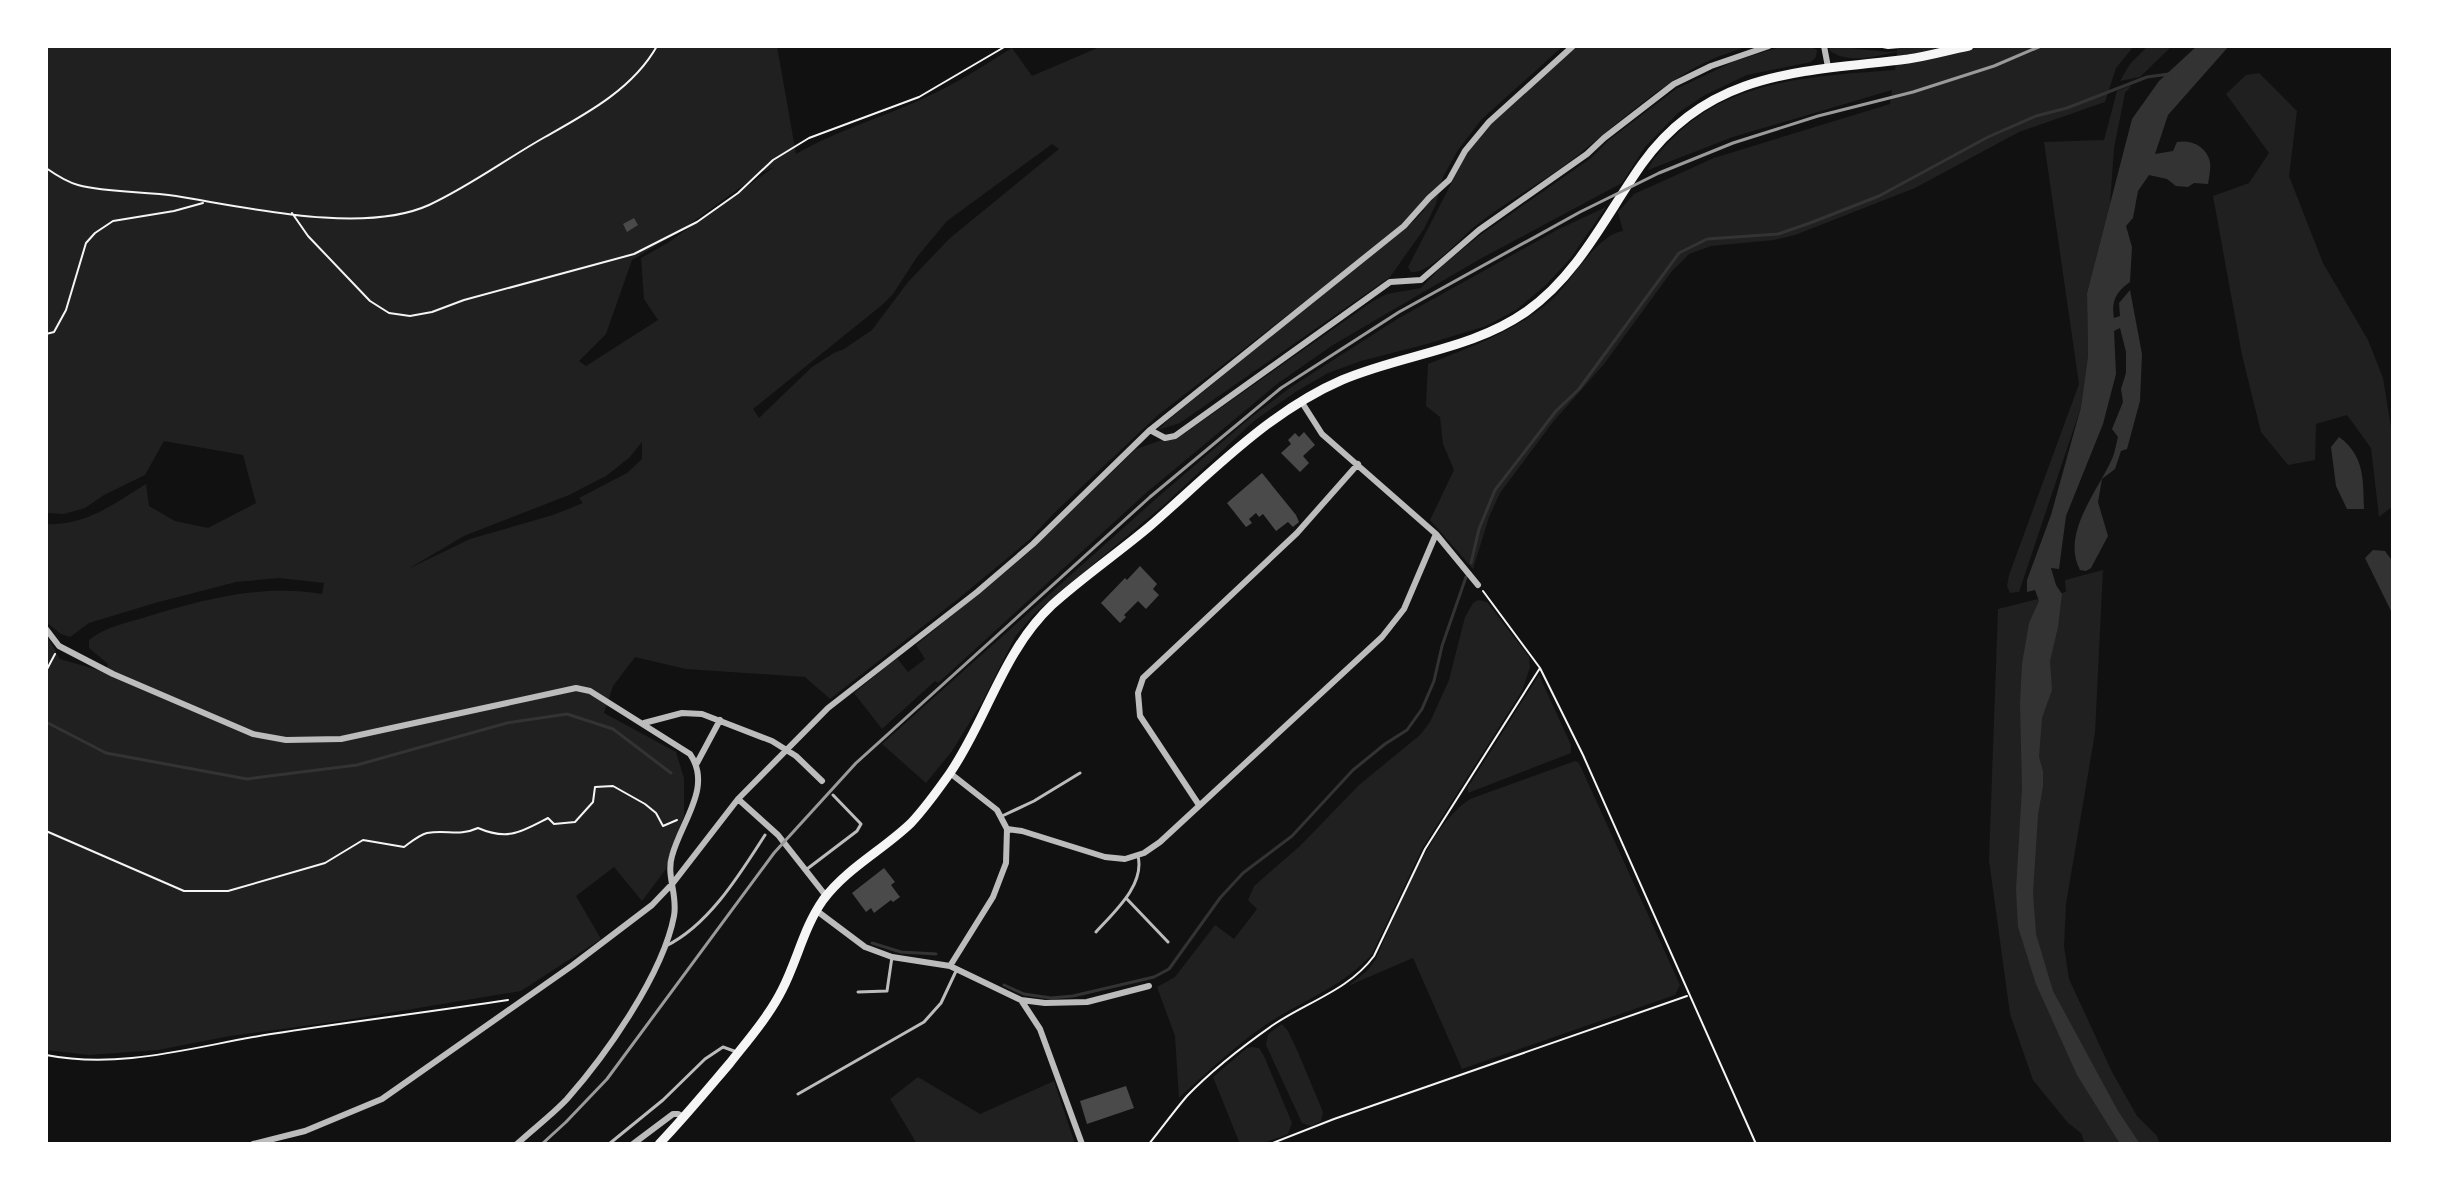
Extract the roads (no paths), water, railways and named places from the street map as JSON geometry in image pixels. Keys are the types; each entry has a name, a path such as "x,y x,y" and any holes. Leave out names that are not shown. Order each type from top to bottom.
{"main road":[{"path":"659,1144 763,1020 782,991 826,896 849,873 910,824 950,773 979,725 1019,643 1036,622 1053,604 1127,546 1215,468 1301,401 1343,379 1492,332 1525,312 1553,291 1574,266 1644,161 1669,131 1703,105 1746,84 1804,70 1912,58 1969,46"}],"street":[{"path":"253,1144 305,1131 382,1099 520,1004 652,905 673,883 738,799 828,708 977,592 1033,544 1150,430 1404,226 1449,180 1465,151 1489,122 1573,46"},
{"path":"1150,430 1165,438 1175,436 1390,282 1421,280 1479,230 1587,154 1674,84 1711,66 1769,46"},
{"path":"1824,46 1828,67"},
{"path":"1301,401 1322,434 1436,534 1478,585"},
{"path":"1199,805 1140,716 1138,693 1143,678 1297,533 1358,464"},
{"path":"1007,829 1105,857 1125,859 1138,856 1160,842 1382,637 1404,609 1436,534"},
{"path":"46,629 59,646 113,674 253,734 286,740 341,739 576,688 590,691 644,723 681,747 697,763 698,789 671,857 670,870 676,900 666,946 635,1005 598,1060 565,1100 517,1144"},
{"path":"644,723 691,712 720,720 761,736 796,756 822,781"},
{"path":"697,763 720,720"},
{"path":"950,773 997,810 1007,829 1006,863 993,897 954,967"},
{"path":"738,799 771,826 826,896"},
{"path":"817,911 865,947 892,957 954,967 1021,1000 1087,1002 1149,986"},
{"path":"1021,1000 1040,1029 1082,1144"},
{"path":"633,1144 673,1114 684,1117"}],"lane":[{"path":"1000,817 1080,773"},
{"path":"805,871 857,831 861,824 833,795"},
{"path":"666,946 709,912 740,875 765,835"},
{"path":"1096,932 1126,898 1141,866 1138,856"},
{"path":"1126,898 1168,942"},
{"path":"858,992 887,991 892,957"},
{"path":"798,1094 924,1022 941,1003 954,967"},
{"path":"609,1144 663,1100 705,1059 723,1047 737,1053"}],"waterway":[{"path":"1471,563 1479,529 1495,490 1556,411 1579,389 1679,253 1707,239 1778,234 1810,223 1879,196 1988,137 2036,116 2067,108 2147,77 2169,74"},
{"path":"1004,985 1024,994 1051,998 1073,996 1154,977 1169,969 1220,898 1243,873 1292,836 1353,770 1407,730 1422,709 1434,681 1442,646 1466,577"},
{"path":"48,723 106,753 247,779 357,765 507,723 567,714 613,729 671,773"},
{"path":"872,943 901,952 936,954"}],"railway":[{"path":"542,1144 607,1079 774,853 856,763 1150,497 1281,388 1399,312 1580,212 1659,173 1733,143 1818,116 1913,92 1994,66 2041,46"}]}
